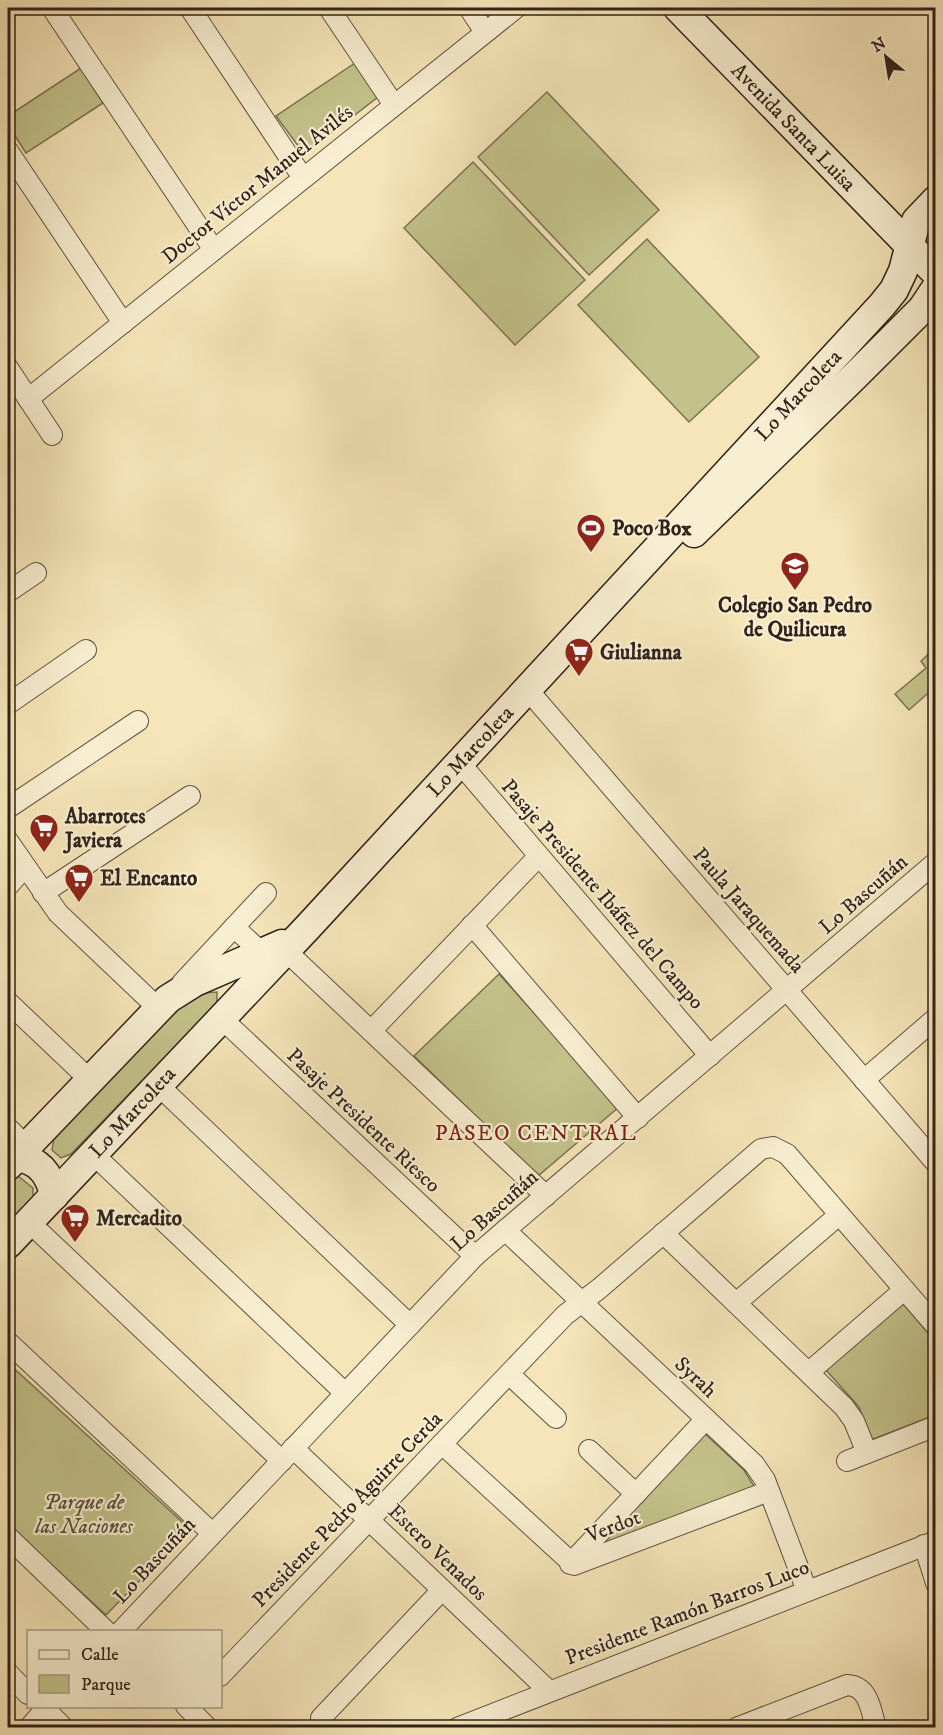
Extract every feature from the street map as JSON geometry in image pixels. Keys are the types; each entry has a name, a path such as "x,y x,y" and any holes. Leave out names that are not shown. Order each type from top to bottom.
{"street":[{"path":"52,8 213,250"},
{"path":"190,8 303,178"},
{"path":"329,8 394,105"},
{"path":"469,8 485,32"},
{"name":"Doctor Víctor Manuel Avilés","path":"28,399 516,8"},
{"name":"Avenida Santa Luisa","path":"678,8 936,273"},
{"path":"8,151 123,323"},
{"name":"Lo Marcoleta","path":"8,1245 221,1018 274,952 307,928 894,290 903,271 916,221 936,200"},
{"path":"909,246 931,308"},
{"name":"Lo Marcoleta","path":"633,574 663,560 706,522 931,308"},
{"path":"8,368 52,435"},
{"path":"8,592 36,573"},
{"path":"8,704 86,650"},
{"name":"Paula Jaraquemada","path":"527,689 936,1163"},
{"path":"8,808 138,721"},
{"name":"Pasaje Presidente Ibáñez del Campo","path":"459,762 710,1056"},
{"path":"43,893 190,796"},
{"path":"8,841 43,893 68,924 163,1003"},
{"path":"371,1031 539,856"},
{"name":"Lo Bascuñán","path":"122,1630 475,1257 936,862"},
{"path":"8,886 26,867"},
{"name":"Lo Marcoleta","path":"14,1150 90,1080 266,893"},
{"path":"472,925 638,1118"},
{"path":"234,927 274,952 371,1031 546,1196"},
{"name":"Lo Marcoleta","path":"163,1003 195,982 274,952"},
{"path":"8,1002 90,1080"},
{"name":"Pasaje Presidente Riesco","path":"221,1018 475,1257"},
{"path":"864,1080 936,1018"},
{"path":"158,1085 410,1325"},
{"name":"Presidente Pedro Aguirre Cerda","path":"222,1674 565,1315 756,1152 773,1147 787,1154 840,1215"},
{"path":"14,1150 42,1168 48,1176 54,1196"},
{"path":"93,1154 345,1393"},
{"path":"736,1303 840,1215 936,1326"},
{"name":"Estero Venados","path":"29,1222 288,1454 369,1520 549,1691"},
{"name":"Syrah","path":"505,1230 754,1464 769,1491 807,1591"},
{"path":"663,1233 850,1414 867,1453"},
{"path":"809,1372 904,1290"},
{"path":"8,1342 213,1533"},
{"path":"509,1374 556,1418"},
{"path":"570,1564 706,1419"},
{"path":"847,1461 936,1426"},
{"name":"Verdot","path":"442,1444 570,1564 579,1565 769,1491"},
{"path":"589,1450 636,1494"},
{"path":"8,1537 105,1630"},
{"path":"930,1543 936,1582"},
{"name":"Presidente Ramón Barros Luco","path":"457,1728 930,1543"},
{"path":"321,1718 442,1590"},
{"path":"8,1673 27,1693"},
{"path":"736,1728 842,1686 858,1687 865,1694 876,1728"},
{"path":"28,1728 45,1708 64,1728"},
{"path":"190,1708 208,1728"}],"green space":[{"path":"355,63 378,97 304,154 276,116"},
{"path":"81,68 103,103 26,153 8,125 8,116"},
{"path":"547,92 659,210 589,275 478,157"},
{"path":"473,162 585,280 515,345 404,228"},
{"path":"647,239 759,357 689,422 578,305"},
{"path":"935,648 935,687 909,710 895,694 926,668 921,661"},
{"path":"499,974 619,1107 538,1176 414,1056"},
{"path":"217,992 217,1003 71,1154 61,1158 52,1150 54,1138 166,1018 201,993"},
{"path":"18,1176 33,1188 33,1197 8,1224 8,1182"},
{"path":"900,1300 935,1341 935,1415 871,1440 859,1407 826,1370"},
{"name":"Parque de las Naciones","path":"8,1363 190,1529 106,1615 8,1525"},
{"path":"702,1431 744,1470 757,1491 588,1551"}],"place":[{"name":"Poco Box","path":"591,554"},
{"name":"Colegio San Pedro de Quilicura","path":"795,592"},
{"name":"Giulianna","path":"579,678"},
{"name":"Abarrotes Javiera","path":"44,854"},
{"name":"El Encanto","path":"79,904"},
{"name":"Mercadito","path":"75,1244"}],"district":[{"name":"PASEO CENTRAL","path":"536,1132"}]}
